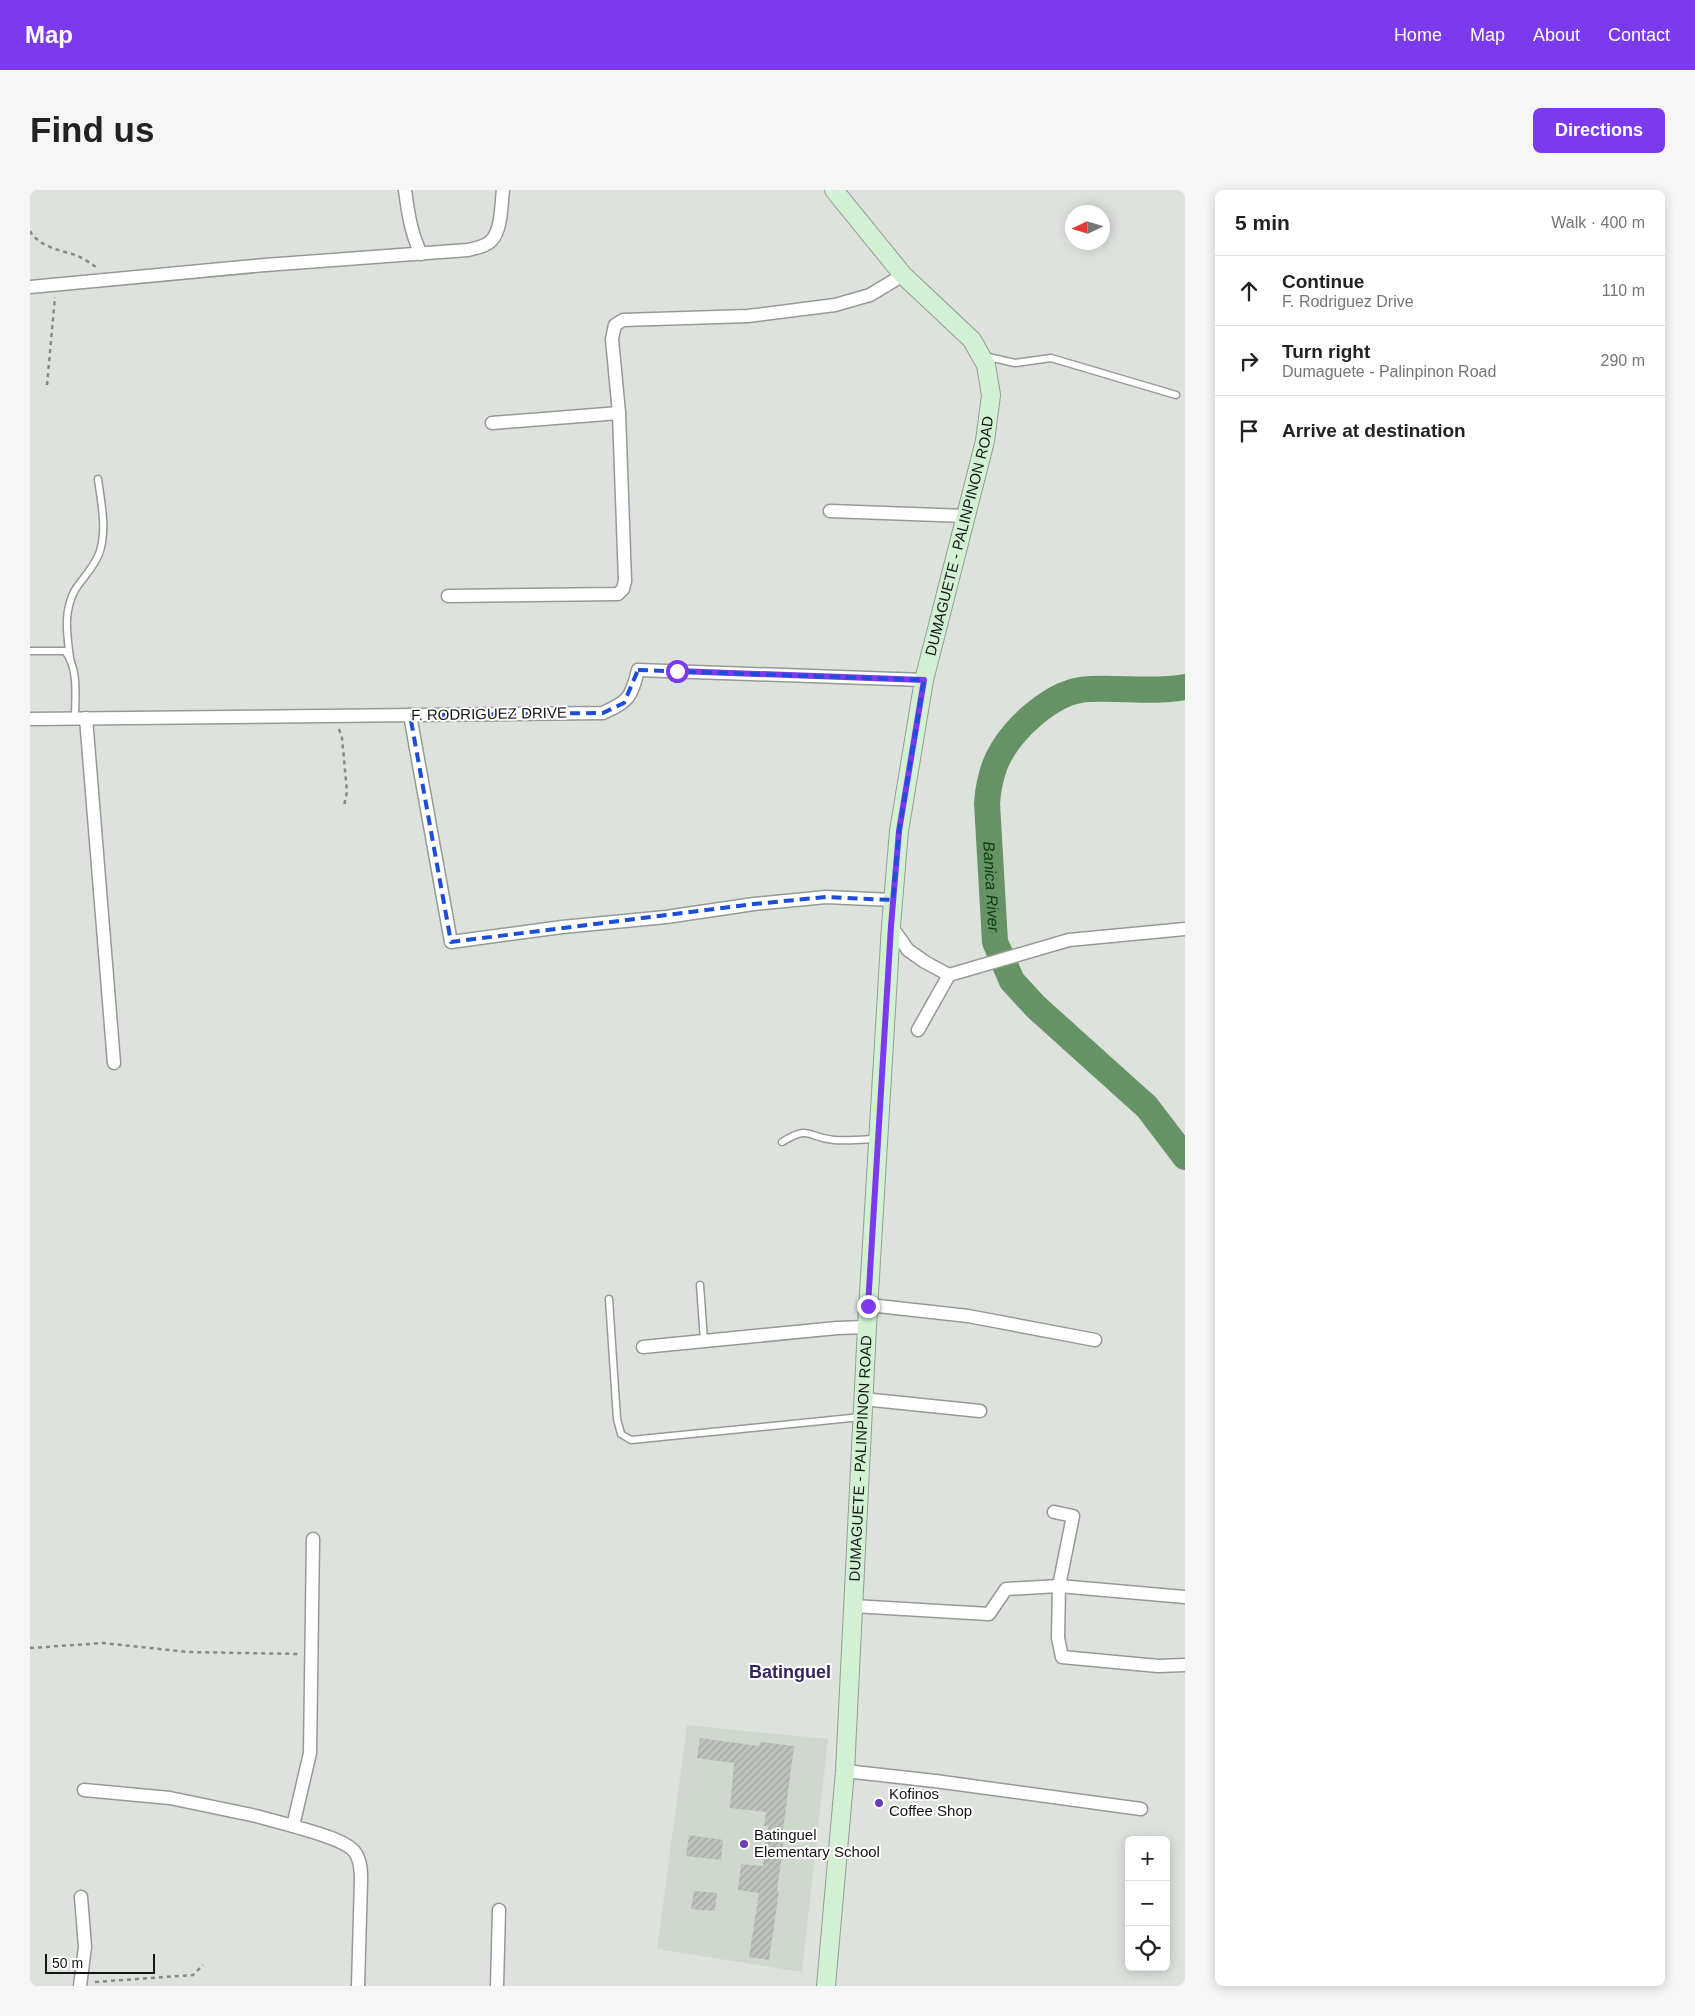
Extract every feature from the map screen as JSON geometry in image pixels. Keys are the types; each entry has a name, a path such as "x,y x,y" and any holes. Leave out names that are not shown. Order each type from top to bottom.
{"main road":[{"name":"DUMAGUETE - PALINPINON ROAD","path":"826,1986 845,1771 868,1306 891,926 899,831 924,680 985,441 991,395 986,365 972,340 903,275 834,190"}],"street":[{"path":"405,190 409,222 421,254"},
{"path":"30,287 266,265 468,250 480,247 490,241 496,231 503,190"},
{"path":"448,596 618,594 623,589 625,582 619,413 612,339 615,325 624,320 748,316 835,305 870,295 903,275"},
{"path":"492,423 619,413"},
{"path":"830,511 966,516"},
{"name":"F. RODRIGUEZ DRIVE","path":"30,719 603,713 624,704 634,687 638,670 924,680"},
{"path":"410,715 451,942 562,927 666,917 781,901 826,897 893,900"},
{"path":"81,718 114,1063"},
{"path":"891,926 908,950 948,975 1069,940 1185,929"},
{"path":"918,1030 948,975"},
{"path":"868,1306 968,1316 1095,1340"},
{"path":"643,1347 837,1328 867,1328"},
{"path":"863,1399 980,1411"},
{"path":"1054,1512 1073,1516 1059,1586 1058,1638 1062,1657 1185,1668"},
{"path":"293,1826 310,1752 313,1654 313,1539"},
{"path":"853,1606 989,1614 1006,1589 1059,1586 1185,1597"},
{"path":"845,1771 935,1781 1140,1809"},
{"path":"84,1790 170,1798 256,1816 293,1826 349,1846 356,1853 361,1866 362,1880 358,1986"},
{"path":"80,1985 85,1947 81,1897"},
{"path":"497,1986 499,1910"}],"lane":[{"path":"981,356 1015,363 1051,358 1176,396"},
{"path":"81,718 66,630 68,608 75,590 90,571 100,552 103,534 103,514 98,479"},
{"path":"30,651 65,651 70,658"},
{"path":"782,1142 798,1132 812,1133 832,1140 878,1139"},
{"path":"700,1285 704,1340"},
{"path":"608,1299 617,1420 621,1434 631,1440 862,1417"}],"path":[{"path":"30,231 47,246 77,256 96,268 108,279"},
{"path":"47,385 56,285"},
{"path":"335,716 342,738 345,766 347,792 344,806"},
{"path":"30,1648 104,1643 188,1652 313,1654"},
{"path":"80,1985 106,1980 193,1975 203,1965"}],"highlighted area":[{"path":"638,670 924,680 899,831 893,900 826,897 754,904 451,942 410,715 603,713 624,703"}],"shaded area":[{"name":"Batinguel Elementary School","path":"687,1725 828,1739 802,1972 657,1949"}],"building":[{"path":"700,1738 759,1746 760,1742 794,1746 782,1838 784,1838 777,1891 779,1891 769,1960 749,1957 759,1893 738,1890 741,1864 763,1866 768,1826 764,1826 766,1812 730,1808 734,1763 697,1758"},
{"path":"689,1835 723,1840 721,1860 686,1856"},
{"path":"694,1891 717,1893 715,1911 691,1909"}],"waterway":[{"name":"Banica River","path":"1185,687 1161,690 1089,689 1075,691 1046,705 1021,727 1001,752 992,775 987,803 995,942 1012,981 1036,1007 1147,1107 1185,1157"}],"place":[{"name":"Kofinos Coffee Shop","path":"879,1803"},
{"name":"Batinguel Elementary School","path":"744,1844"}],"district":[{"name":"Batinguel","path":"790,1672"}],"route":[{"path":"677,671 924,680 899,831 891,926 868,1306"}]}
